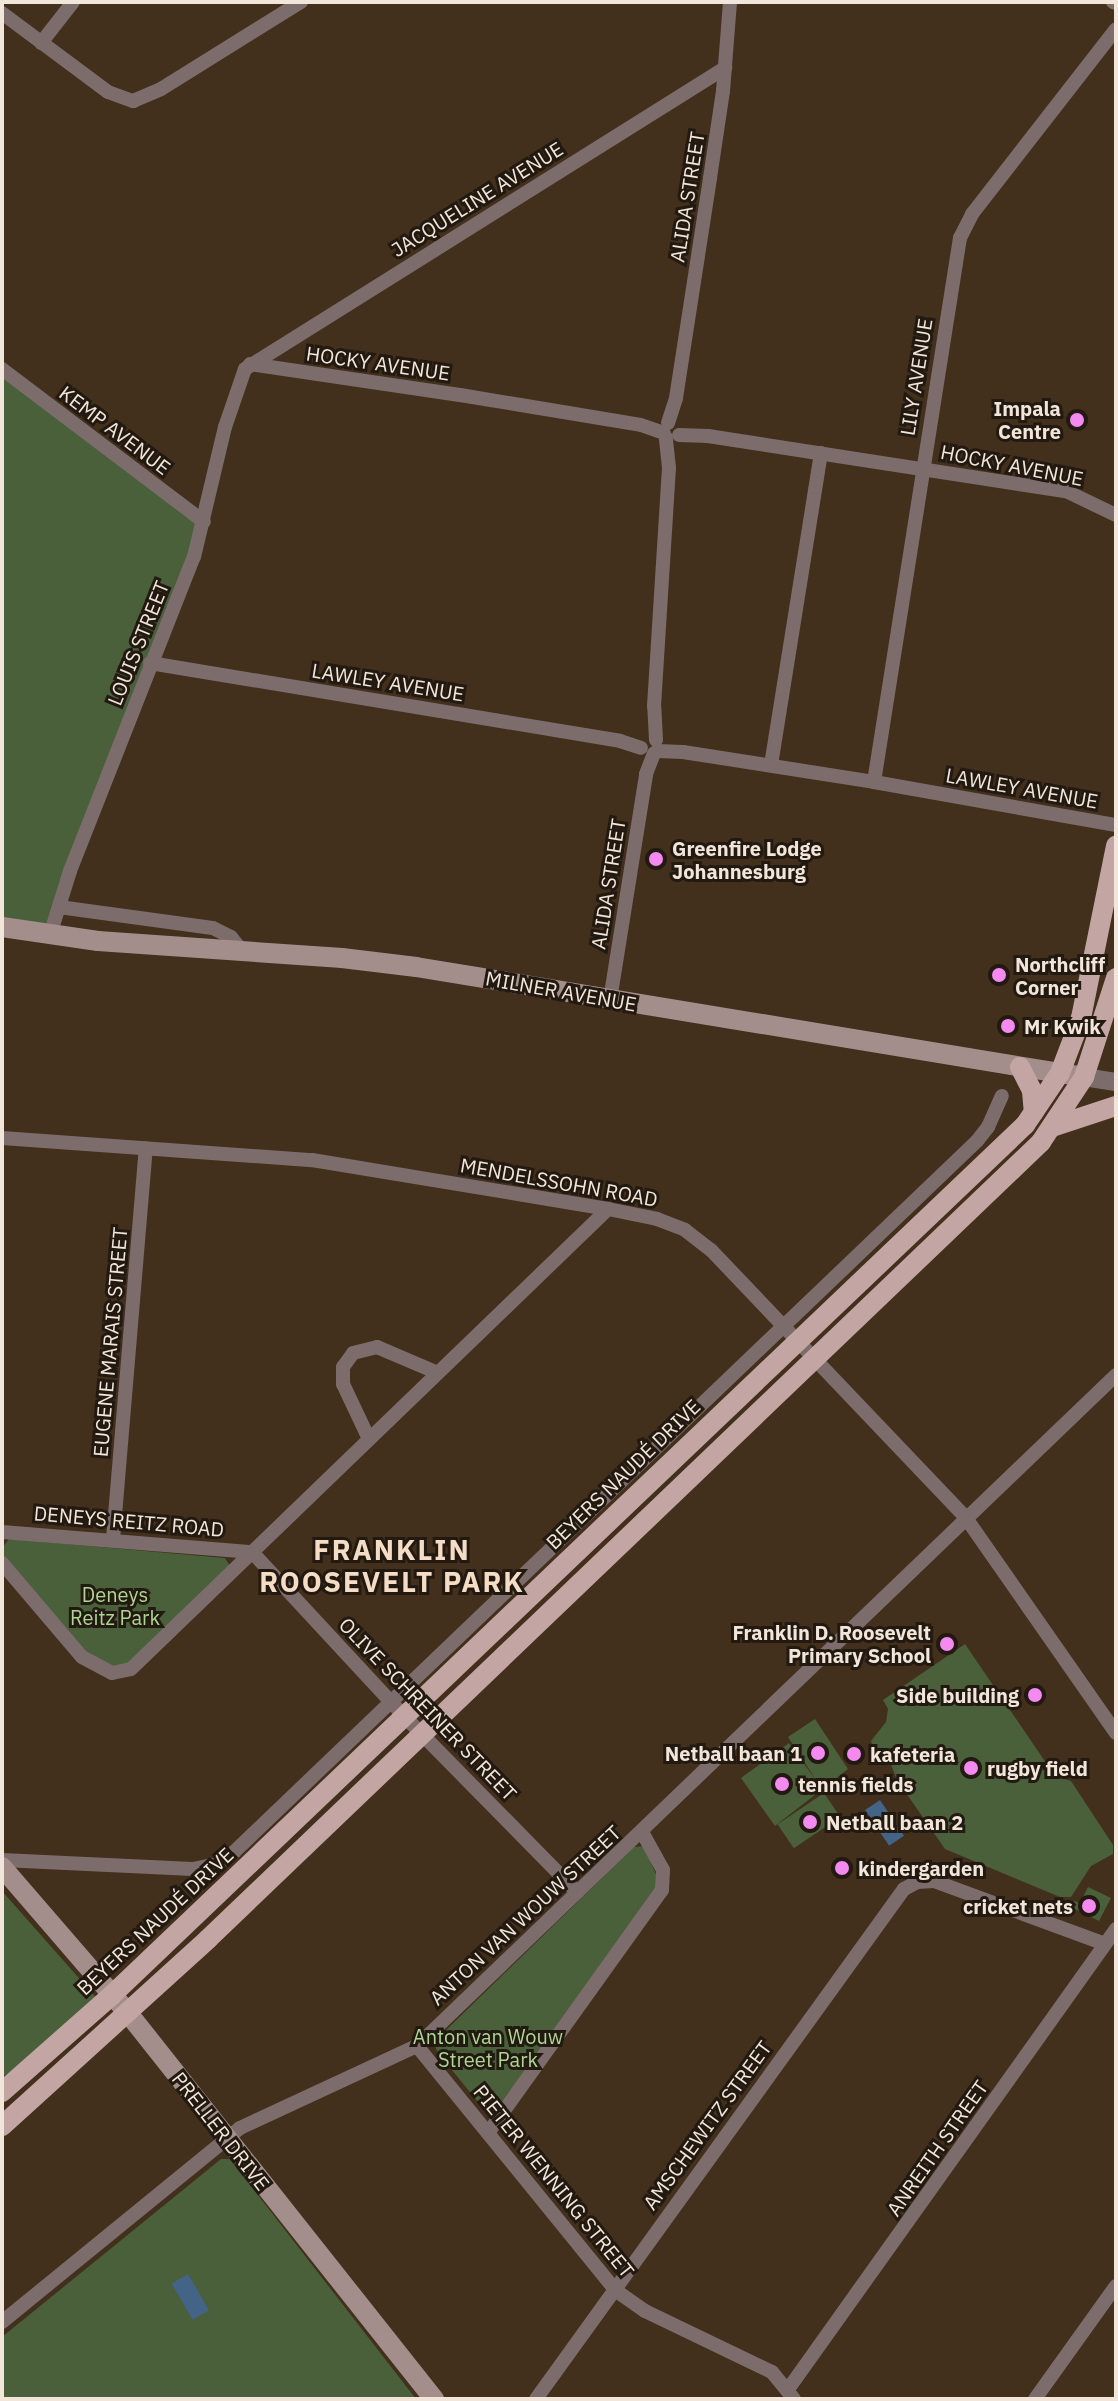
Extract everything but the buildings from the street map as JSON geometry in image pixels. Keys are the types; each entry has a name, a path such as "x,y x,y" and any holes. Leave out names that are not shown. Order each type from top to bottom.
{"main road":[{"name":"BEYERS NAUDÉ DRIVE","path":"2,2092 113,1994 398,1708 790,1333 994,1156 1034,1112 1060,1073 1089,991 1116,846"},
{"name":"MILNER AVENUE","path":"2,927 50,935 416,967 1084,1077"},
{"path":"2,2126 128,2013 423,1735 1055,1126 1084,1077 1110,1006 1116,978"},
{"path":"1020,1067 1032,1091 1034,1112"},
{"path":"1055,1126 1116,1106"},
{"name":"PRELLER DRIVE","path":"2,1867 113,1994 434,2399"}],"street":[{"path":"41,43 73,2"},
{"path":"2,13 108,92 133,101 161,89 301,2"},
{"name":"ALIDA STREET","path":"610,1000 646,774 654,706 672,430 725,68 730,2"},
{"name":"LILY AVENUE","path":"874,782 956,250 963,229 1116,29"},
{"name":"JACQUELINE AVENUE","path":"250,364 725,68"},
{"name":"HOCKY AVENUE","path":"250,364 1068,492 1116,515"},
{"name":"LOUIS STREET","path":"50,935 150,663 187,577 204,522 237,386 250,364"},
{"name":"KEMP AVENUE","path":"2,369 204,522"},
{"path":"771,765 821,453"},
{"name":"LAWLEY AVENUE","path":"150,663 1116,825"},
{"path":"59,907 213,928 231,937 242,951"},
{"name":"MILNER AVENUE","path":"1084,1077 1116,1082"},
{"name":"BEYERS NAUDÉ DRIVE","path":"790,1333 977,1141 1002,1096"},
{"name":"MENDELSSOHN ROAD","path":"2,1138 312,1160 608,1209 669,1223 697,1237 966,1518 1116,1733"},
{"name":"EUGENE MARAIS STREET","path":"113,1539 146,1148"},
{"name":"DENEYS REITZ ROAD","path":"2,1563 82,1657 103,1670 119,1672 142,1660 608,1209"},
{"path":"369,1439 343,1384 343,1367 353,1353 377,1347 438,1373"},
{"name":"ANTON VAN WOUW STREET","path":"2,2322 227,2139 251,2123 417,2046 1116,1375"},
{"name":"DENEYS REITZ ROAD","path":"2,1532 252,1552"},
{"name":"OLIVE SCHREINER STREET","path":"252,1552 423,1735 577,1892"},
{"name":"BEYERS NAUDÉ DRIVE","path":"2,1860 193,1869 217,1864 398,1708"},
{"name":"ANTON VAN WOUW STREET","path":"488,2133 662,1890 663,1870 642,1832"},
{"name":"AMSCHEWITZ STREET","path":"536,2399 897,1897 917,1882 944,1885 1105,1944"},
{"name":"ANREITH STREET","path":"792,2394 1116,1929"},
{"name":"PIETER WENNING STREET","path":"417,2046 615,2290 645,2311 772,2372 792,2394"},
{"path":"1035,2399 1116,2286"}],"green space":[{"path":"2,369 204,522 50,935 2,927"},
{"name":"Deneys Reitz Park","path":"9,1539 225,1558 230,1566 126,1671 82,1657 2,1555 2,1548"},
{"name":"rugby field","path":"965,1644 1055,1776 1071,1781 1113,1845 1113,1854 1091,1866 1071,1897 1060,1897 945,1849 897,1780 887,1754 882,1749 874,1750 871,1741 886,1722 888,1709 883,1700"},
{"name":"tennis fields","path":"815,1719 848,1769 775,1826 741,1778 789,1743 818,1783 788,1737"},
{"name":"Netball baan 2","path":"824,1793 840,1817 794,1848 778,1824"},
{"name":"Anton van Wouw Street Park","path":"644,1846 660,1884 497,2108 487,2113 438,2053 435,2046 439,2037 634,1847"},
{"name":"cricket nets","path":"1088,1887 1111,1898 1099,1921 1071,1907 1074,1901 1080,1903"},
{"path":"2,1891 100,2002 5,2076 2,2074"},
{"path":"221,2159 230,2159 416,2399 2,2399 2,2337"}],"water":[{"path":"880,1800 904,1836 889,1846 865,1810"},
{"path":"188,2274 209,2310 193,2320 172,2284"}],"place":[{"name":"Impala Centre","path":"1077,420"},
{"name":"Greenfire Lodge Johannesburg","path":"656,859"},
{"name":"Northcliff Corner","path":"999,975"},
{"name":"Mr Kwik","path":"1008,1026"},
{"name":"Franklin D. Roosevelt Primary School","path":"947,1644"},
{"name":"Side building","path":"1035,1695"},
{"name":"Netball baan 1","path":"818,1753"},
{"name":"kafeteria","path":"854,1754"},
{"name":"rugby field","path":"971,1768"},
{"name":"tennis fields","path":"782,1784"},
{"name":"Netball baan 2","path":"810,1822"},
{"name":"kindergarden","path":"842,1868"},
{"name":"cricket nets","path":"1089,1906"}],"district":[{"name":"FRANKLIN ROOSEVELT PARK","path":"392,1566"}]}
